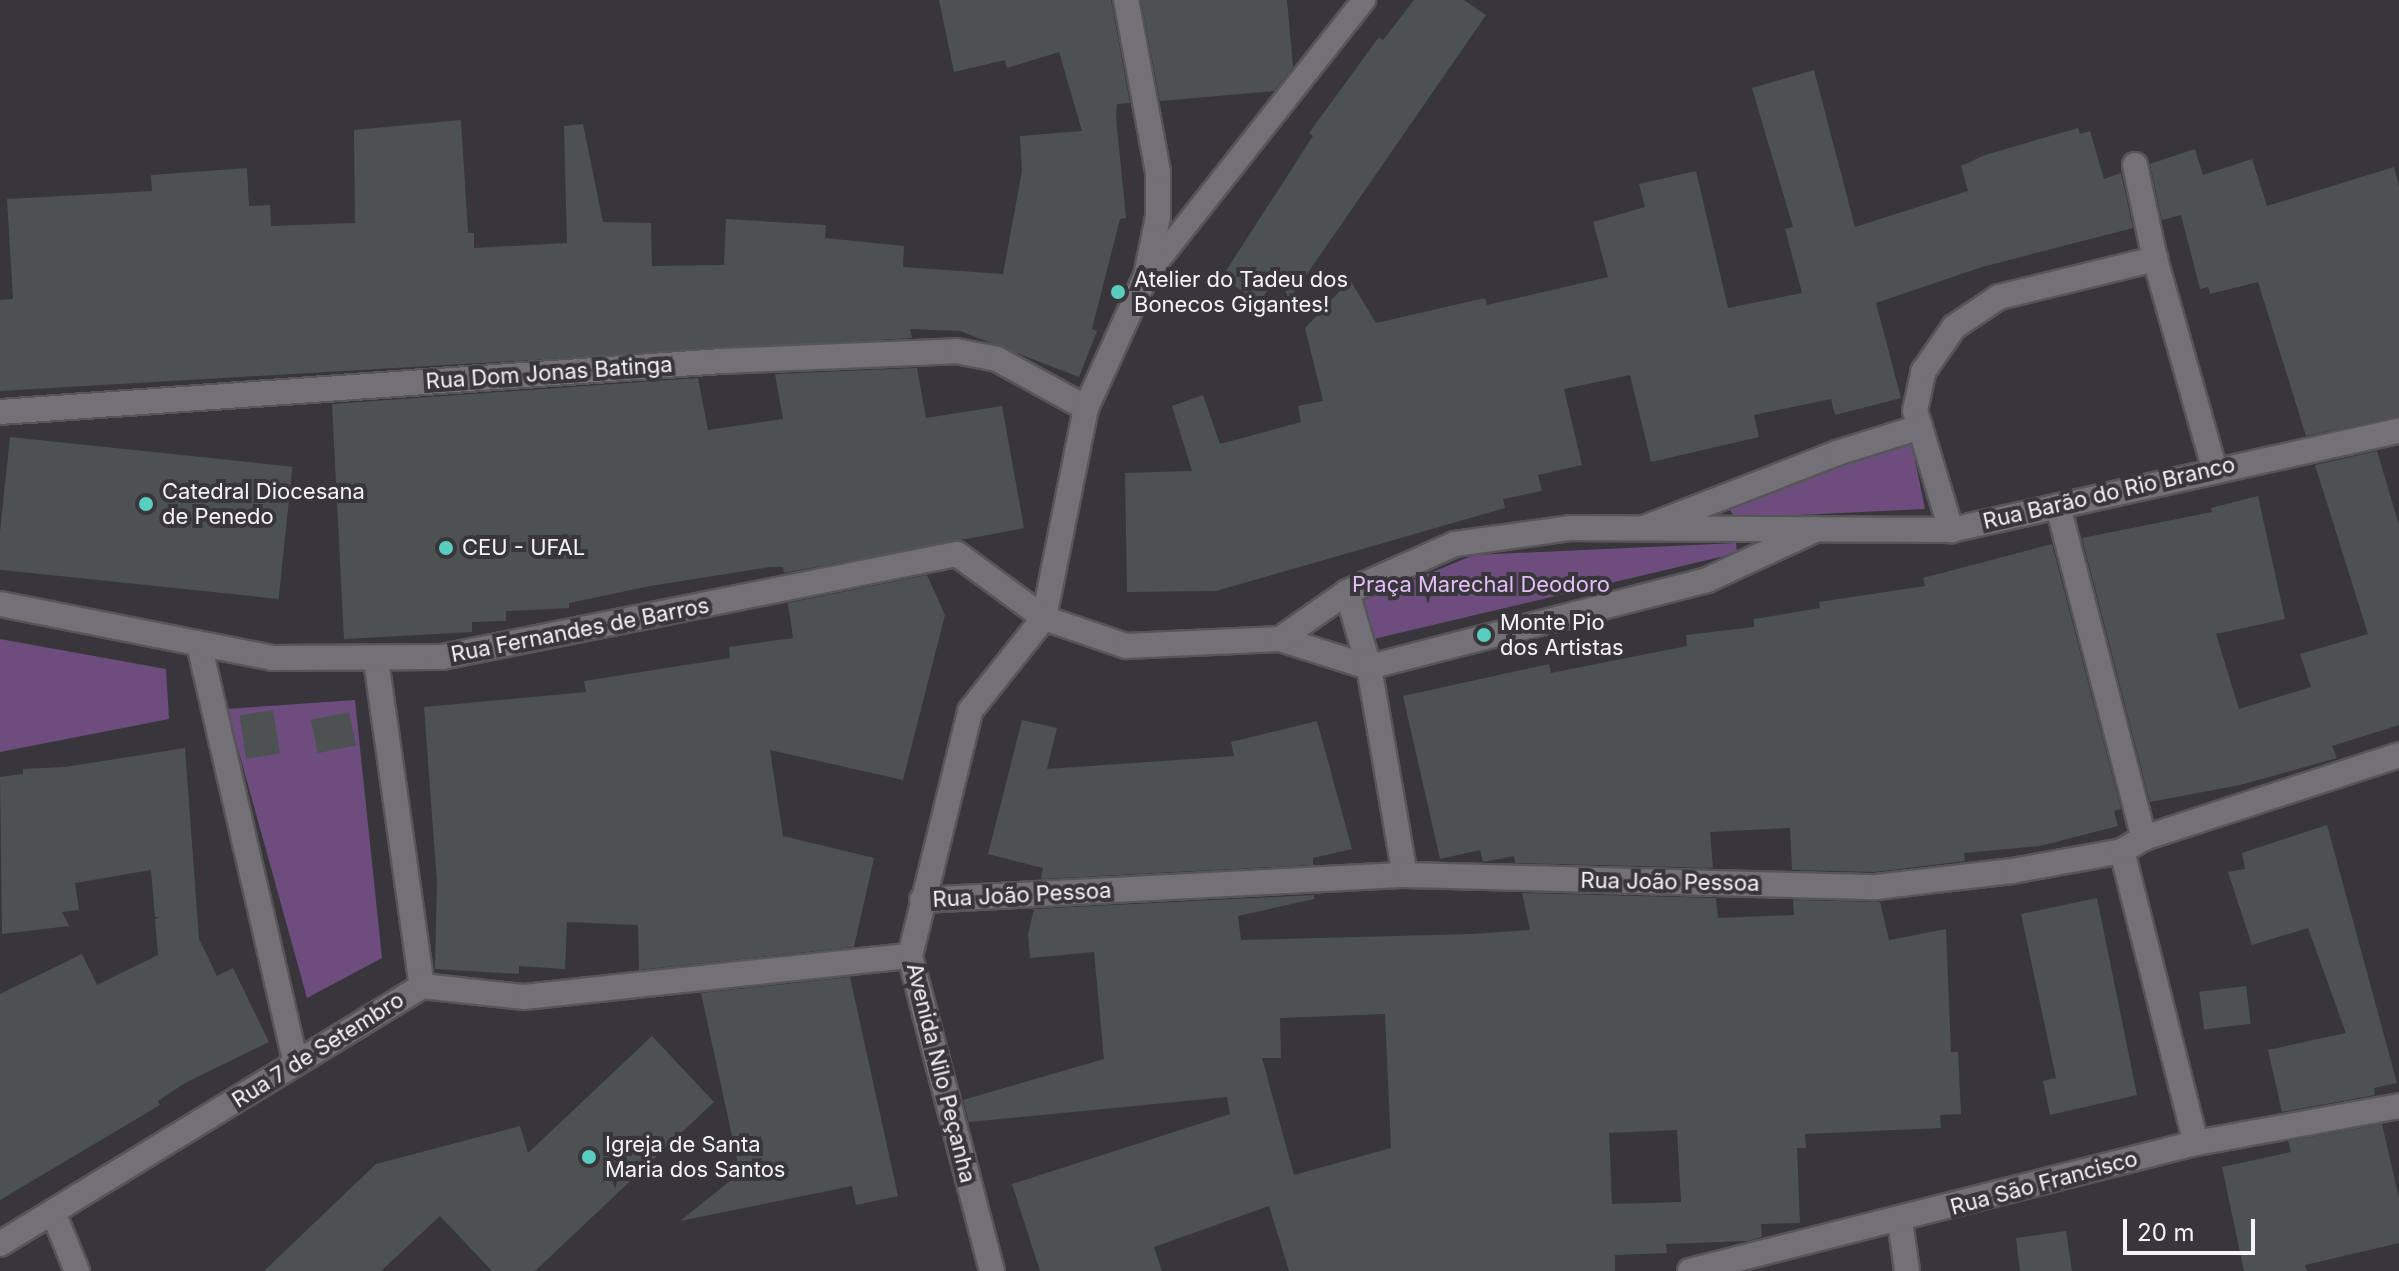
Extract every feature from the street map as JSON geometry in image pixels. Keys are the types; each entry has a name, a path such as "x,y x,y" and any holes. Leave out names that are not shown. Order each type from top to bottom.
{"street":[{"path":"1126,0 1158,172 1158,217 1146,276 1086,408 1044,618 1126,646 1280,639 1369,667"},
{"path":"2135,165 2155,259 2214,468"},
{"path":"1951,530 1915,411 1923,372 1954,327 1999,297 2155,259"},
{"name":"Rua Dom Jonas Batinga","path":"0,412 722,361 956,351 997,359 1086,408"},
{"path":"1644,528 1837,453 1920,427"},
{"name":"Rua Barão do Rio Branco","path":"1280,639 1347,592 1455,544 1570,528 1951,530 2214,468 2399,431"},
{"path":"2058,506 2144,838"},
{"name":"Rua Barão do Rio Branco","path":"1369,667 1707,580 1817,529"},
{"name":"Rua Fernandes de Barros","path":"0,604 272,658 376,660 442,657 545,640 957,554 1044,618"},
{"path":"1347,592 1369,667 1405,875"},
{"name":"Avenida Nilo Peçanha","path":"992,1271 910,956 970,711 1044,618"},
{"path":"199,644 296,1063"},
{"path":"376,660 422,986"},
{"name":"Rua João Pessoa","path":"922,900 1405,875 1876,887 2012,871 2122,851 2144,838 2399,755"},
{"path":"2122,851 2196,1143"},
{"name":"Rua 7 de Setembro","path":"0,1244 422,986 524,997 910,956"},
{"name":"Rua São Francisco","path":"1690,1271 1900,1221 2196,1143 2399,1106"},
{"path":"53,1212 77,1271"},
{"path":"1900,1221 1907,1271"}],"lane":[{"path":"1146,276 1364,0"}],"green space":[{"path":"1910,436 1925,509 1735,518 1727,505"},
{"name":"Praça Marechal Deodoro","path":"1736,543 1737,553 1361,642 1359,602 1474,555"},
{"path":"0,639 166,669 169,719 0,752"},
{"path":"355,700 382,958 307,998 227,709"}],"building":[{"path":"939,0 1111,0 1130,103 1117,104 1116,118 1126,218 1120,219 1092,329 1097,331 1079,377 960,331 910,329 912,338 0,391 0,300 13,299 7,199 152,191 151,175 247,168 249,206 270,205 271,226 355,223 354,130 461,120 468,233 474,233 474,248 567,243 564,126 583,124 603,222 651,223 652,266 724,265 726,219 826,225 825,238 904,246 903,267 1003,274 1022,171 1020,136 1082,131 1059,52 1007,68 1005,60 954,72"},
{"path":"1141,0 1287,0 1293,67 1274,91 1160,101"},
{"path":"1414,0 1464,0 1486,15 1289,300 1278,274 1259,303 1222,277 1313,136 1309,133 1379,37 1383,40"},
{"path":"1814,70 1855,227 1968,191 1961,166 1985,155 2078,128 2080,134 2090,131 2104,179 2121,173 2133,228 1982,267 1876,303 1901,398 1835,415 1831,399 1754,415 1759,437 1651,462 1630,375 1564,389 1582,465 1538,475 1542,491 1503,499 1505,508 1216,591 1127,592 1125,473 1192,471 1172,406 1203,395 1220,444 1301,422 1298,406 1323,401 1305,328 1350,280 1376,323 1485,298 1487,305 1608,277 1593,222 1645,207 1639,184 1696,171 1728,308 1802,293 1785,229 1793,227 1752,88"},
{"path":"2195,149 2203,175 2252,159 2267,206 2394,167 2399,186 2399,416 2306,436 2258,282 2210,294 2208,287 2200,289 2181,215 2162,220 2150,164"},
{"path":"917,368 926,418 1002,406 1024,528 784,573 783,567 770,567 650,586 569,603 569,608 506,611 506,621 472,622 472,632 344,639 332,404 698,378 708,430 783,419 775,374"},
{"name":"Catedral Diocesana de Penedo","path":"10,437 292,467 279,599 0,570 0,532"},
{"path":"2377,451 2399,525 2399,725 2332,746 2337,758 2240,785 2150,802 2082,538 2212,512 2211,508 2258,496 2285,619 2216,634 2239,709 2311,687 2300,654 2368,634 2315,465"},
{"path":"2052,544 2121,809 2114,811 2118,826 2040,846 1964,853 1965,861 1875,872 1792,870 1790,828 1710,832 1713,868 1515,863 1514,856 1483,862 1480,850 1440,859 1403,696 1549,664 1551,673 1687,646 1686,635 1754,627 1754,619 1820,608 1819,602 1925,586 1923,578"},
{"path":"927,575 945,615 903,780 770,750 783,836 874,858 854,947 639,970 638,925 567,922 565,969 519,966 519,974 435,969 437,882 424,707 586,692 584,681 730,658 729,647 793,638 788,603"},
{"path":"273,710 280,753 246,759 239,715"},
{"path":"349,712 356,745 318,753 311,720"},
{"path":"1022,720 1057,728 1047,769 1234,756 1231,742 1317,721 1352,849 1313,858 1313,865 1041,879 1043,868 988,854"},
{"path":"185,748 199,939 217,976 233,968 269,1042 185,1083 158,1101 160,1105 0,1200 0,994 82,954 97,985 158,955 155,919 160,917 155,917 151,870 75,883 79,910 62,912 69,926 2,934 0,777 23,774 23,769 65,767"},
{"path":"2327,825 2397,1083 2374,1088 2375,1095 2282,1112 2268,1050 2346,1033 2308,928 2252,945 2228,872 2245,869 2242,853"},
{"path":"1522,893 1716,898 1718,918 1794,915 1793,900 1880,902 1889,940 1946,929 1951,1052 1958,1052 1961,1114 1940,1115 1941,1128 1805,1134 1806,1148 1797,1148 1800,1223 1761,1224 1762,1237 1748,1241 1666,1244 1667,1253 1615,1255 1615,1271 1289,1271 1269,1206 1154,1247 1162,1271 1040,1271 1012,1184 1230,1114 1227,1097 969,1122 963,1100 1104,1059 1094,952 1030,958 1028,934 1034,909 1314,895 1314,899 1238,916 1241,940 1530,930","holes":["1385,1014 1391,1148 1294,1175 1262,1058 1281,1058 1280,1018","1677,1130 1681,1202 1612,1204 1609,1133"]},
{"path":"2097,898 2137,1095 2050,1115 2043,1081 2056,1078 2021,914"},
{"path":"850,977 898,1196 856,1205 852,1186 680,1221 740,1173 701,993"},
{"path":"2246,986 2251,1024 2204,1029 2199,992"},
{"name":"Igreja de Santa Maria dos Santos","path":"652,1036 714,1102 535,1271 492,1271 440,1216 381,1271 264,1271 376,1164 520,1126 528,1153"},
{"path":"2382,1124 2399,1198 2399,1243 2305,1265 2307,1271 2244,1271 2222,1167 2291,1152 2288,1141"},
{"path":"2066,1231 2072,1271 2020,1271 2016,1238"}],"place":[{"name":"Atelier do Tadeu dos Bonecos Gigantes!","path":"1118,292"},
{"name":"Catedral Diocesana de Penedo","path":"146,504"},
{"name":"CEU - UFAL","path":"446,548"},
{"name":"Monte Pio dos Artistas","path":"1484,635"},
{"name":"Igreja de Santa Maria dos Santos","path":"589,1157"}]}
